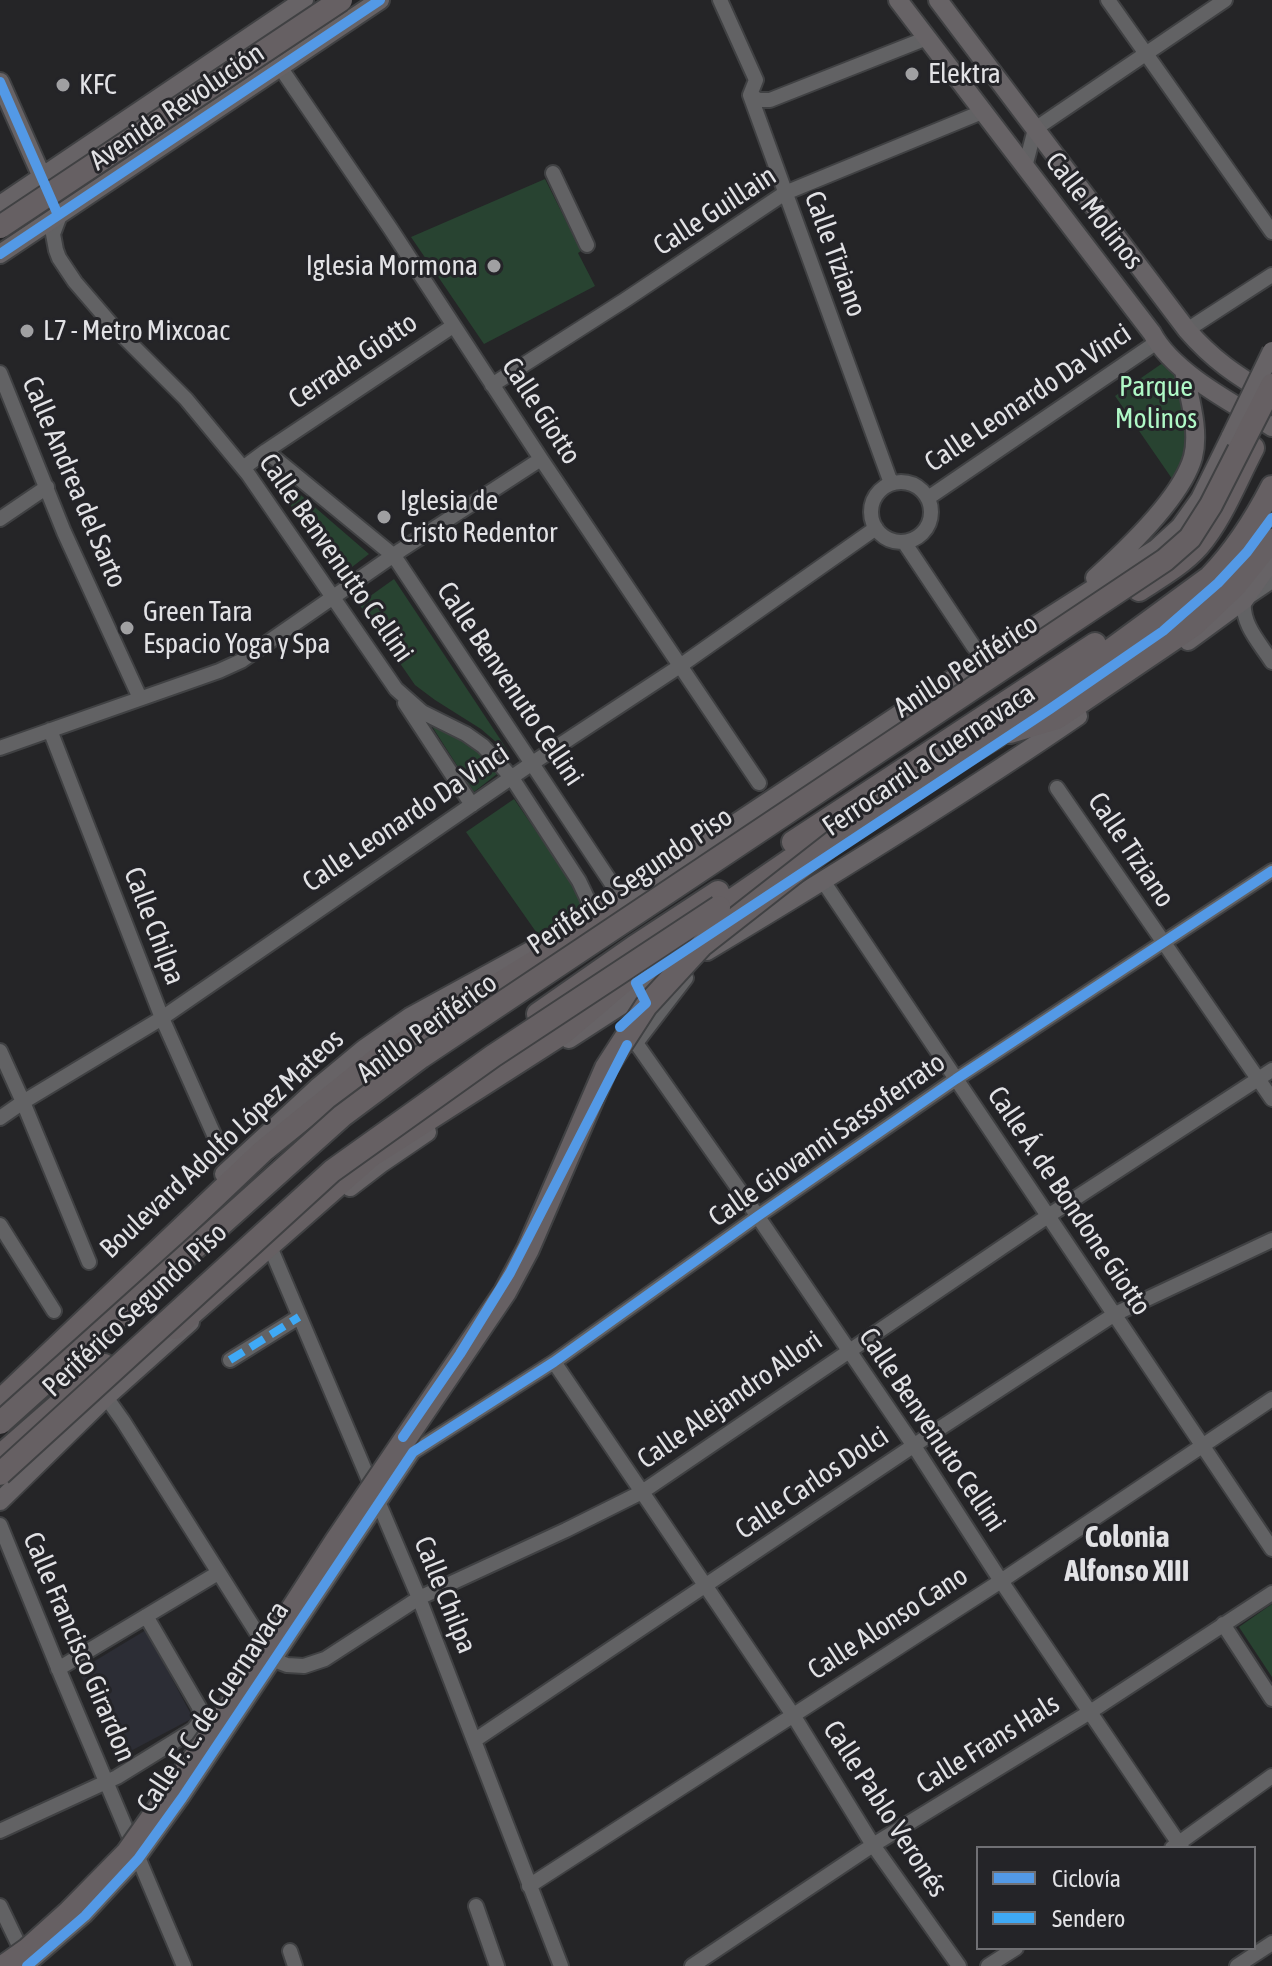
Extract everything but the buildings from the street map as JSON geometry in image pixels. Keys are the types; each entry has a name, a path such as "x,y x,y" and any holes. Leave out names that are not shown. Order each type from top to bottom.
{"highway":[{"path":"0,227 341,0"},
{"name":"Periférico Segundo Piso","path":"0,1423 342,1116 410,1065 1165,560 1190,538 1211,505 1272,385"},
{"name":"Anillo Periférico","path":"0,1434 344,1124 612,911 1171,569 1198,546 1217,518 1272,408"},
{"name":"Anillo Periférico","path":"0,1456 360,1139 634,947 1182,587 1220,554 1247,518 1272,474"},
{"name":"Periférico Segundo Piso","path":"0,1474 332,1171 493,1056 789,861 997,736 1210,577 1227,560 1272,487"},
{"path":"997,736 1057,718 1193,626 1235,586 1272,540"},
{"path":"4,1966 28,1949 127,1853 216,1727 344,1529 505,1292 528,1249 606,1068 646,1006 702,945 877,808"},
{"path":"0,1467 36,1450 371,1156 563,1033 629,976 719,907"},
{"path":"0,1401 263,1151 377,1059 545,955 574,941 612,911"}],"main road":[{"name":"Avenida Revolución","path":"0,205 304,0"},
{"name":"Avenida Revolución","path":"0,254 380,0"},
{"name":"Calle Molinos","path":"898,0 1157,342 1184,370 1272,427"},
{"name":"Calle Molinos","path":"938,0 1187,330 1225,368 1272,397"},
{"path":"0,82 58,215"},
{"name":"Boulevard Adolfo López Mateos","path":"0,1390 103,1294 244,1154 364,1049 410,1017 612,911 966,670 1157,548 1180,527 1200,499 1272,351"},
{"path":"1035,627 1098,575 1136,538 1185,476 1194,456 1195,434 1184,370"},
{"path":"0,1501 106,1397 271,1249 380,1164 616,1007 823,881 1031,748 1244,600 1272,560"}],"street":[{"name":"Calle Tiziano","path":"720,0 756,80 750,95 891,483"},
{"path":"1108,0 1272,232"},
{"path":"1025,167 1035,129 1225,0"},
{"path":"750,95 759,100 770,100 927,38"},
{"name":"Calle Giotto","path":"280,67 759,783"},
{"name":"Calle Guillain","path":"492,385 785,193 982,112"},
{"path":"553,173 587,245"},
{"name":"Calle Benvenutto Cellini","path":"58,215 53,234 56,250 75,282 112,325 186,399 243,468 396,689 422,712 483,746 512,778 579,881 588,900 612,911"},
{"path":"1187,330 1272,275"},
{"name":"Cerrada Giotto","path":"243,468 453,326"},
{"name":"Calle Leonardo Da Vinci","path":"928,498 1157,342"},
{"name":"Calle Andrea del Sarto","path":"0,373 64,532 140,698"},
{"name":"Calle Benvenuto Cellini","path":"266,451 394,556 531,764 612,911"},
{"path":"0,748 241,661 541,459"},
{"path":"891,483 910,483 928,498 930,521 925,531 916,538 904,542 888,539 876,528 872,504 878,493 891,483"},
{"path":"0,519 47,487"},
{"name":"Calle Leonardo Da Vinci","path":"0,1118 162,1018 531,764 680,666 876,528"},
{"path":"904,542 974,647"},
{"path":"1272,581 1244,600 1243,609 1246,620 1272,662"},
{"path":"396,689 472,805"},
{"name":"Calle Chilpa","path":"50,730 162,1018 215,1137"},
{"name":"Calle Tiziano","path":"1057,788 1272,1099"},
{"name":"Calle Giovanni Sassoferrato","path":"413,1452 554,1362 956,1079 1272,871"},
{"name":"Calle Á. de Bondone Giotto","path":"823,881 1272,1549"},
{"name":"Calle Benvenuto Cellini","path":"713,948 632,1044 758,1216 1178,1846"},
{"path":"0,1051 89,1262"},
{"name":"Calle Alejandro Allori","path":"274,1660 304,1666 325,1659 419,1598 642,1492 1048,1216 1272,1070"},
{"path":"0,1225 54,1311"},
{"name":"Calle Carlos Dolci","path":"475,1740 1115,1314 1272,1240"},
{"name":"Calle Chilpa","path":"271,1249 419,1598 561,1966"},
{"path":"230,1360 299,1317"},
{"name":"Calle Pablo Veronés","path":"554,1362 793,1715 873,1845 959,1966"},
{"path":"106,1397 274,1660"},
{"name":"Calle Alonso Cano","path":"529,1886 1001,1581 1272,1399"},
{"name":"Calle F. C. de Cuernavaca","path":"29,1966 85,1916 138,1859 413,1452"},
{"name":"Calle Francisco Girardon","path":"0,1525 184,1966"},
{"path":"58,1669 218,1573"},
{"name":"Calle Frans Hals","path":"692,1966 873,1845 1090,1712 1272,1593"},
{"path":"0,1831 107,1782 193,1730 201,1720 199,1707 146,1616"},
{"path":"1223,1624 1272,1699"},
{"path":"1178,1846 1272,1776"},
{"path":"0,1906 29,1966"},
{"path":"476,1906 497,1966"},
{"path":"1237,1966 1272,1943"},
{"path":"988,1966 1013,1950"},
{"path":"290,1951 295,1966"}],"shaded area":[{"path":"146,1630 193,1718 125,1754 78,1671"}],"green space":[{"path":"545,179 595,286 484,344 411,237"},
{"name":"Parque Molinos","path":"1167,360 1182,380 1189,454 1175,483 1115,396"},
{"path":"280,477 369,554 339,577 274,481"},
{"path":"394,579 510,754 481,729 415,685 359,604"},
{"path":"426,717 478,752 497,774 474,792"},
{"path":"514,799 581,901 582,912 571,924 541,939 466,832"},
{"path":"1272,1604 1272,1677 1239,1627"}],"marked path":[{"path":"230,1360 299,1317"}],"cycle path":[{"path":"0,254 380,0"},
{"path":"0,82 58,215"},
{"name":"Ferrocarril a Cuernavaca","path":"620,1027 646,1003 636,983 1163,631 1218,583 1247,552 1272,518"},
{"path":"27,1966 85,1916 138,1859 413,1452 554,1362 956,1079 1272,871"},
{"path":"403,1437 510,1273 627,1045"}],"place":[{"name":"Elektra","path":"912,74"},
{"name":"KFC","path":"63,85"},
{"name":"Iglesia Mormona","path":"494,266"},
{"name":"L7 - Metro Mixcoac","path":"27,331"},
{"name":"Iglesia de Cristo Redentor","path":"384,517"},
{"name":"Green Tara Espacio Yoga y Spa","path":"127,628"}],"district":[{"name":"Colonia Alfonso XIII","path":"1127,1555"}]}
